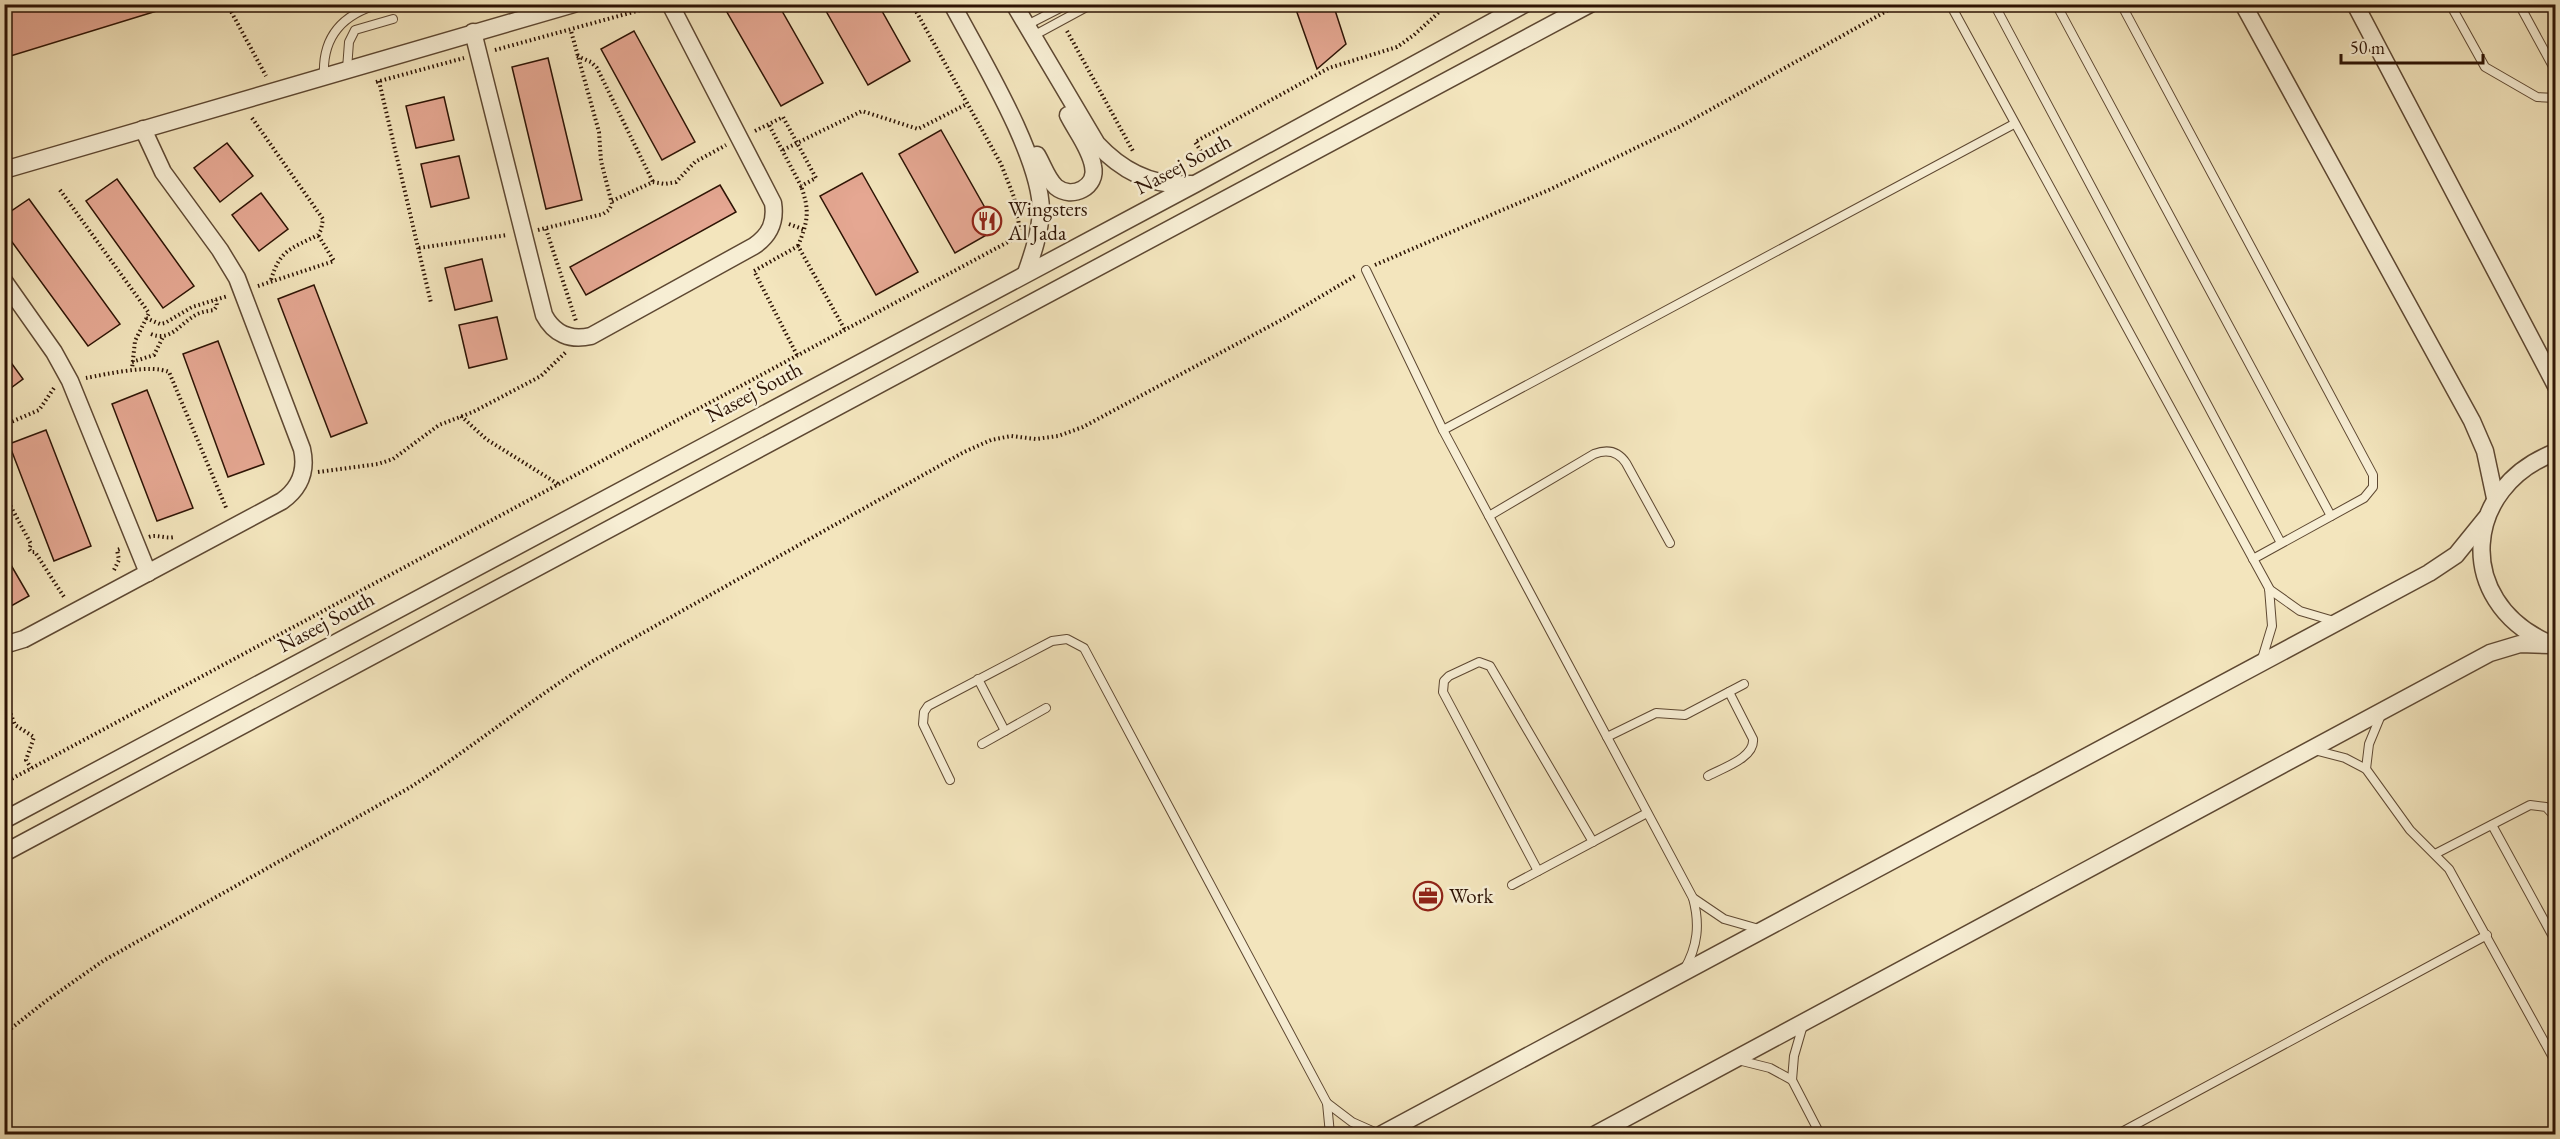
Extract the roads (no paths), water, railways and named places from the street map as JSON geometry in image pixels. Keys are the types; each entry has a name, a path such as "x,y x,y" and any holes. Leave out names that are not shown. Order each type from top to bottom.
{"street":[{"path":"4,170 574,4"},
{"path":"473,32 544,315 553,329 574,338 591,336 754,246 767,236 774,218 773,202 670,4"},
{"path":"952,4 1017,131 1034,170 1040,196 1038,236 1026,273"},
{"path":"1014,4 1097,144 1116,163 1153,182 1195,184"},
{"name":"Naseej South","path":"4,820 1195,184 1525,4"},
{"path":"4,853 1590,4"},
{"path":"2243,4 2472,421 2485,451 2495,498"},
{"path":"2355,4 2556,386"},
{"path":"1017,131 1032,147 1058,188 1064,192 1078,192 1089,184 1093,178 1093,165 1065,108 1060,82"},
{"path":"4,645 24,639 282,501 295,489 303,473 302,449 243,290 220,250 163,172 143,129"},
{"path":"4,281 54,352 70,381 148,573"},
{"path":"1381,1134 2443,565 2467,543 2486,518 2495,498 2520,469 2556,452"},
{"path":"2486,518 2482,540 2482,562 2488,584 2498,604 2513,622 2530,635 2553,645"},
{"path":"1596,1134 2497,650 2520,644 2553,645"}],"lane":[{"path":"324,76 327,50 343,22 356,12 380,4"},
{"path":"1030,31 1068,4"},
{"path":"1030,31 1062,21 1092,4"},
{"path":"1950,4 2269,588 2272,626 2260,662"},
{"path":"1994,4 2281,543"},
{"path":"2056,4 2331,516"},
{"path":"2121,4 2373,474 2373,487 2367,495 2253,559"},
{"path":"2450,4 2485,67 2537,97 2556,98"},
{"path":"2518,4 2556,72"},
{"path":"347,69 349,42 352,34 364,26 393,19"},
{"path":"1443,430 2014,124"},
{"path":"1365,270 1443,430 1693,898 1697,916 1697,936 1683,972"},
{"path":"1489,516 1594,454 1608,451 1622,457 1670,543"},
{"path":"2269,588 2300,611 2337,622"},
{"path":"950,780 923,724 924,712 934,702 1052,641 1067,639 1084,648 1327,1103 1330,1134"},
{"path":"1538,871 1443,692 1442,685 1449,676 1479,662 1490,666 1593,842"},
{"path":"978,679 1005,731"},
{"path":"1607,737 1656,713 1685,714 1744,684"},
{"path":"1708,776 1749,753 1754,747 1754,739 1729,692"},
{"path":"982,744 1046,708"},
{"path":"2366,769 2369,744 2384,710"},
{"path":"2310,749 2345,758 2366,769 2410,830 2455,877 2556,1063"},
{"path":"2435,854 2535,805 2546,807 2556,818"},
{"path":"1512,885 1647,813"},
{"path":"2492,825 2556,942"},
{"path":"1693,898 1724,919 1761,930"},
{"path":"2118,1134 2487,935"},
{"path":"1804,1022 1796,1044 1792,1080 1820,1134"},
{"path":"1735,1059 1770,1068 1792,1080"},
{"path":"1327,1103 1352,1122 1381,1134"}],"place":[{"name":"Wingsters Al Jada","path":"987,221"},
{"name":"Work","path":"1428,896"}]}
